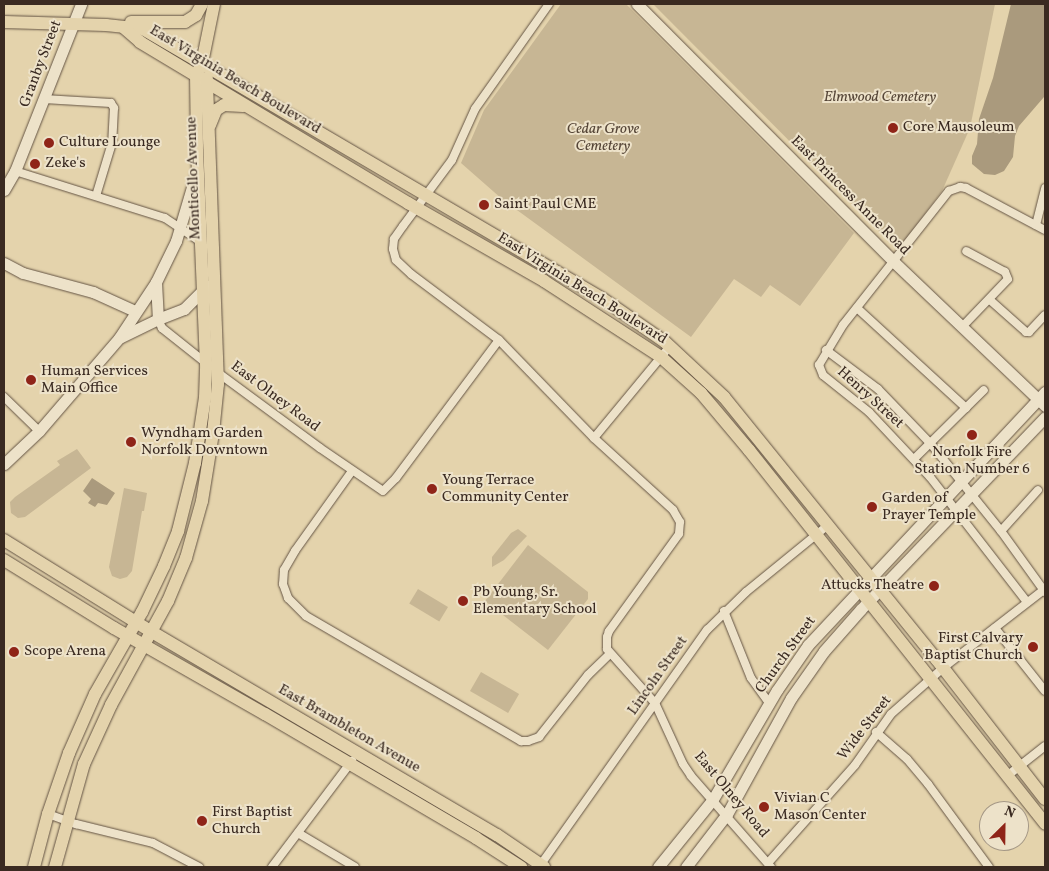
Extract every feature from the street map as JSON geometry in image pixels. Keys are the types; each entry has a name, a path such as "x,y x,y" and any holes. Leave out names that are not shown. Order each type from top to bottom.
{"main road":[{"name":"Granby Street","path":"4,190 15,171 81,4"},
{"path":"108,25 140,21 185,22 196,15 202,4"},
{"name":"Monticello Avenue","path":"204,291 196,75 202,63 214,4"},
{"name":"East Princess Anne Road","path":"637,4 894,262 962,328 1043,399"},
{"name":"East Virginia Beach Boulevard","path":"4,22 108,25 143,29 603,299 670,346 724,397 943,668 1045,799"},
{"name":"East Virginia Beach Boulevard","path":"122,27 140,42 208,83 417,208 544,281 661,357 701,393 798,511 1045,824"},
{"name":"Monticello Avenue","path":"119,338 158,318 184,309 204,291 213,277 208,83 202,63"},
{"path":"209,129 216,110 224,105 248,107"},
{"name":"Monticello Avenue","path":"4,464 39,431 119,338 135,311 156,282 176,241 198,168"},
{"path":"4,264 31,275 93,292 135,311"},
{"path":"544,281 551,268"},
{"path":"55,867 67,821 95,738 111,705 152,632 186,558 195,530 214,433 218,373 213,277"},
{"path":"156,282 158,318"},
{"path":"34,867 48,814 83,719 164,566 186,501 200,435 206,364 204,291"},
{"name":"Church Street","path":"658,867 713,799 777,690 808,645 946,496 1043,399"},
{"name":"Church Street","path":"686,867 727,814 791,698 824,651 869,601 1045,417"},
{"path":"798,511 809,502"},
{"name":"East Brambleton Avenue","path":"4,540 152,632 496,835 542,867"},
{"name":"East Brambleton Avenue","path":"4,560 128,637 349,764 521,867"}],"street":[{"path":"352,471 295,551 284,570 284,584 288,598 306,616 521,741 528,741 539,737 588,675 610,654 607,637 620,616 680,534 680,522 673,510 594,438 500,340 411,274 396,260 393,249 394,240 452,160 475,109 549,4"},
{"path":"44,99 111,103 114,108 112,143 96,196"},
{"path":"15,171 165,218 201,242"},
{"path":"826,350 949,191 960,187 967,188 1045,230"},
{"path":"1036,225 1045,188"},
{"path":"962,328 1006,283 1008,275 966,251"},
{"path":"990,300 1026,332 1029,332 1045,315"},
{"path":"857,308 966,408"},
{"name":"East Olney Road","path":"158,318 162,328 206,364 383,492 396,478 500,340"},
{"path":"594,438 670,346"},
{"name":"Henry Street","path":"1027,602 946,496 914,459 869,412 823,375 819,366 826,350 878,389 931,444 1045,590"},
{"path":"914,459 984,390"},
{"path":"4,397 39,431"},
{"path":"1000,531 1038,490"},
{"name":"Lincoln Street","path":"542,867 707,630 724,611 827,526"},
{"name":"Wide Street","path":"770,865 854,765 876,732 891,714 943,668 1045,590"},
{"path":"724,611 751,678 770,703"},
{"path":"994,628 1045,691"},
{"name":"East Olney Road","path":"610,654 655,703 683,764 770,865"},
{"path":"777,690 791,698"},
{"path":"876,732 907,759 928,784 989,867"},
{"path":"1007,776 1045,746"},
{"path":"272,867 358,753"},
{"path":"48,814 67,821 154,844 199,867"},
{"path":"298,833 355,867"}],"green space":[{"name":"Cedar Grove Cemetery","path":"561,4 626,4 854,233 800,306 770,285 761,297 734,279 691,337 502,199 461,163 484,110"},
{"name":"Elmwood Cemetery","path":"653,4 995,4 970,128 942,191 898,250"},
{"path":"77,449 91,468 25,517 18,518 11,513 10,502 15,497 60,465 57,461"},
{"path":"124,488 147,493 144,511 142,511 132,571 127,577 120,579 112,576 109,567"},
{"path":"518,529 527,536 504,560 492,567 492,557 511,533"},
{"path":"528,545 588,592 588,599 548,650 485,601"},
{"path":"418,589 448,607 439,622 409,604"},
{"path":"481,672 519,694 508,713 470,691"}],"shaded area":[{"path":"1011,4 1045,4 1044,97 1019,126 1015,136 1013,157 1004,171 995,175 984,174 972,164 972,156 977,144 979,119 993,78"},
{"path":"92,478 115,493 107,505 98,503 95,507 88,503 91,499 83,491"}],"place":[{"name":"Core Mausoleum","path":"893,128"},
{"name":"Culture Lounge","path":"49,143"},
{"name":"Zeke's","path":"35,164"},
{"name":"Saint Paul CME","path":"484,205"},
{"name":"Human Services Main Office","path":"31,380"},
{"name":"Norfolk Fire Station Number 6","path":"972,435"},
{"name":"Wyndham Garden Norfolk Downtown","path":"131,442"},
{"name":"Young Terrace Community Center","path":"432,489"},
{"name":"Garden of Prayer Temple","path":"872,507"},
{"name":"Attucks Theatre","path":"934,586"},
{"name":"Pb Young, Sr. Elementary School","path":"463,601"},
{"name":"First Calvary Baptist Church","path":"1033,647"},
{"name":"Scope Arena","path":"14,652"},
{"name":"Vivian C Mason Center","path":"764,807"},
{"name":"First Baptist Church","path":"202,821"}]}
